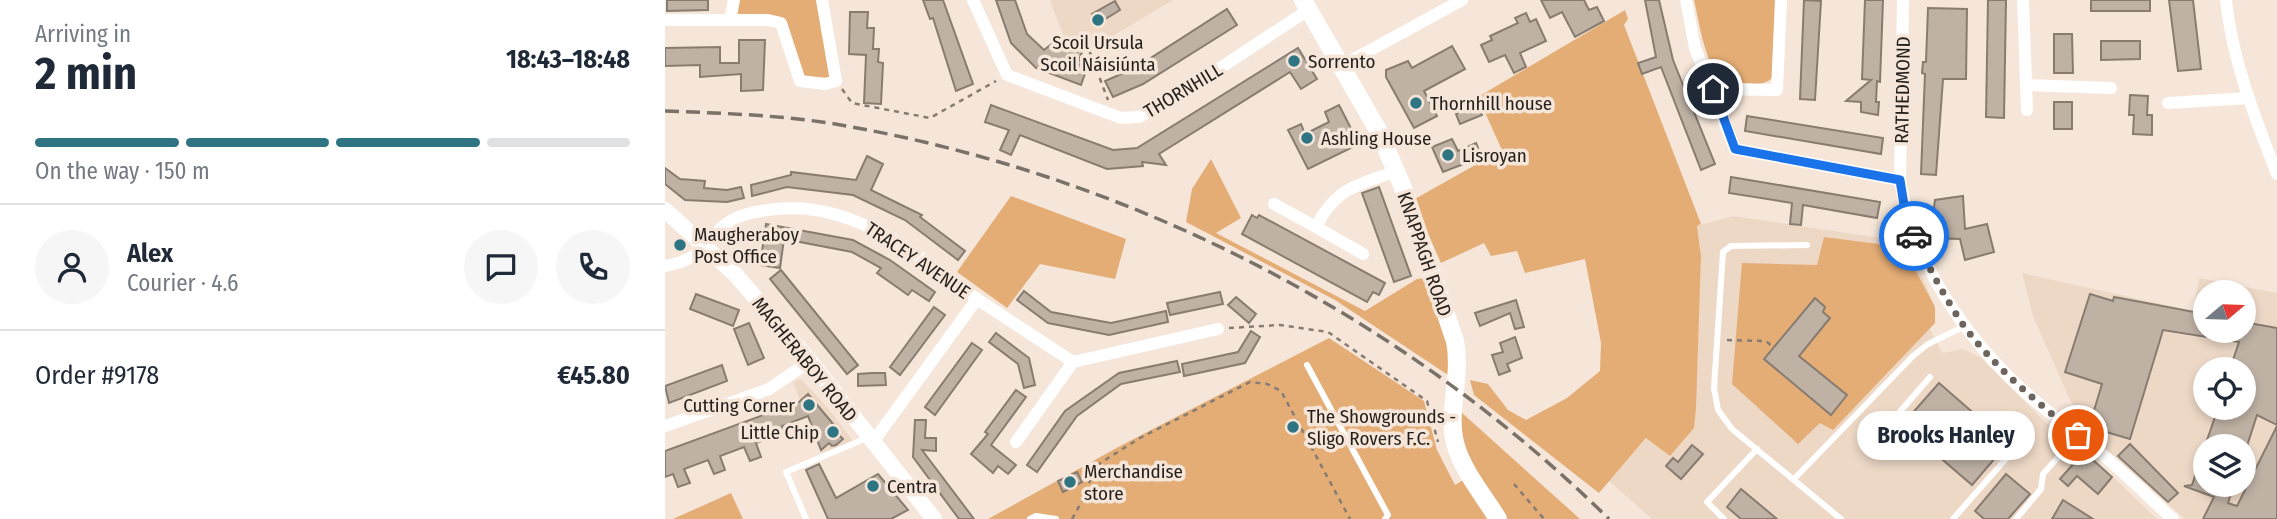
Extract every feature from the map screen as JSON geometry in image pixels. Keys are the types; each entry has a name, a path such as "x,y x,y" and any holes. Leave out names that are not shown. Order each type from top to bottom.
{"main road":[{"name":"KNAPPAGH ROAD","path":"1305,5 1343,65 1379,132 1396,171 1455,341 1459,360 1455,442 1460,457 1498,519"}],"street":[{"path":"730,20 734,0"},
{"path":"665,20 768,20 781,23 800,81 825,83 836,81 822,0"},
{"path":"973,0 1007,75"},
{"path":"1343,65 1462,0"},
{"path":"1686,0 1695,48 1735,149 1900,180"},
{"path":"1713,89 1777,90 1781,0"},
{"name":"RATHEDMOND","path":"1903,0 1900,180 1913,234 1927,263 1965,327 2025,392 2109,459 2173,519"},
{"path":"2024,0 2027,110"},
{"path":"2226,0 2228,26 2249,98 2277,174"},
{"name":"THORNHILL","path":"1007,75 1115,116 1139,117 1190,88 1305,5"},
{"path":"2027,85 2111,88"},
{"path":"2168,103 2249,98"},
{"path":"1316,227 1333,198 1350,188 1396,171"},
{"path":"1274,204 1363,254"},
{"name":"TRACEY AVENUE","path":"665,266 695,255 719,228 754,211 793,207 819,209 849,217 872,228 1073,362"},
{"name":"MAGHERABOY ROAD","path":"665,210 735,274 810,361 934,519"},
{"name":"TRACEY AVENUE","path":"871,440 977,299"},
{"path":"1016,442 1073,362 1218,329"},
{"path":"665,426 769,389 810,361"}],"lane":[{"path":"1807,245 1731,246 1723,253 1714,388 1718,410 1732,429 1841,519"},
{"path":"1794,479 1913,356 1928,344 1965,327"},
{"path":"1307,365 1388,515 1385,519"},
{"path":"1891,422 1930,377"},
{"path":"1953,519 2026,436 2025,426 2014,416"},
{"path":"2016,519 2041,489 2043,474 2078,435"},
{"path":"806,519 786,472 871,440"},
{"path":"1724,519 1707,502 1757,449"},
{"path":"1030,519 1036,516 1056,519"}],"path":[{"path":"1089,50 1115,116"},
{"path":"836,81 852,103 930,118 1007,75"},
{"path":"1218,329 1280,325 1328,332 1427,401"},
{"path":"1717,339 1766,341 1774,348"},
{"path":"1072,519 1085,496 1094,467 1140,438 1250,382 1268,384 1281,391 1350,519"},
{"path":"1514,484 1544,519"}],"shaded area":[{"path":"739,0 817,0 832,78 801,77 781,20 734,16"},
{"name":"Scoil Ursula Scoil Náisiúnta","path":"1050,0 1173,0 1086,52 1084,43 1065,40"},
{"path":"1694,0 1776,0 1774,76 1764,83 1756,84 1729,82 1720,77 1709,58"},
{"path":"1625,10 1628,19 1624,25 1701,224 1697,226 1701,256 1696,408 1694,428 1670,456 1646,438 1599,493 1474,395 1470,380 1488,384 1508,410 1526,420 1567,398 1600,371 1601,343 1585,259 1525,273 1517,251 1491,256 1484,243 1441,263 1413,200 1502,150 1478,97"},
{"path":"1211,159 1241,218 1216,233 1365,311 1417,279 1426,278 1450,342 1454,379 1335,300 1186,222 1192,189"},
{"path":"1011,196 1126,239 1115,279 1040,264 1007,308 957,272"},
{"path":"1733,216 1908,242 1935,307 1935,323 1930,329 1942,353 1963,349 1980,357 2046,423 2087,452 2157,519 1652,519 1609,481 1647,438 1670,456 1694,428 1701,256 1697,226"},
{"path":"1824,237 1903,247 1935,307 1935,323 1833,430 1820,423 1798,444 1732,384 1742,263 1817,265"},
{"path":"2022,273 2193,311 2193,343 2256,343 2256,289 2277,293 2277,519 2185,519 2091,436 2089,427 2070,400 2033,316"},
{"name":"The Showgrounds - Sligo Rovers F.C.","path":"1329,338 1424,401 1437,450 1455,485 1465,479 1491,519 988,519 1122,445"},
{"path":"801,379 853,441 821,453 793,382"},
{"path":"1461,412 1580,519 1506,519 1474,469 1464,443"},
{"path":"731,493 743,519 673,519"}],"building":[{"path":"667,0 708,0 708,10 667,11"},
{"path":"923,0 943,0 973,84 956,91 933,18 930,19"},
{"path":"996,0 1015,0 1027,34 1044,50 1059,38 1084,46 1078,64 1087,68 1081,85 1036,68 1011,43"},
{"path":"1541,0 1584,0 1589,10 1597,7 1604,21 1575,37 1562,12 1550,18"},
{"path":"1645,0 1659,0 1673,60 1715,164 1701,170 1661,67 1642,74 1638,63 1656,57"},
{"path":"1804,0 1821,1 1815,100 1800,99"},
{"path":"1865,0 1883,0 1880,82 1877,81 1876,102 1879,102 1878,115 1861,112 1861,102 1846,101 1871,80 1862,79"},
{"path":"1988,0 2006,0 2004,118 1986,117"},
{"path":"2091,0 2150,0 2150,11 2091,11"},
{"path":"2169,0 2193,0 2201,69 2178,71"},
{"path":"1115,1 1120,10 1097,24 1092,14"},
{"path":"1928,8 1967,9 1966,79 1943,79 1936,175 1921,174 1925,74 1922,73 1923,62 1926,62"},
{"path":"1227,9 1237,25 1143,84 1113,97 1105,81 1135,68"},
{"path":"850,12 868,12 867,28 874,28 873,49 879,49 878,62 883,63 881,104 864,103 866,55 849,54"},
{"path":"1526,13 1530,22 1536,19 1546,41 1520,53 1526,67 1514,73 1505,55 1489,62 1481,45 1492,40 1490,36 1518,23 1515,18"},
{"path":"2054,34 2072,34 2073,73 2054,73"},
{"path":"739,40 765,40 763,90 741,91 741,74 700,77 700,65 665,66 665,48 720,47 720,63 739,63"},
{"path":"2101,41 2140,41 2140,59 2101,60"},
{"path":"1452,46 1465,69 1424,91 1437,116 1414,128 1386,77 1386,70 1408,61 1412,68"},
{"path":"1298,48 1317,79 1301,89 1290,72 1159,154 1166,165 1142,162 1143,166 1107,169 1020,135 1011,155 1000,150 1009,130 985,122 991,105 1113,150 1137,148"},
{"path":"2130,95 2148,96 2147,115 2152,115 2152,135 2133,134 2134,115 2129,115"},
{"path":"2054,102 2072,102 2072,129 2054,129"},
{"path":"1477,104 1482,115 1460,124 1456,114"},
{"name":"Ashling House","path":"1339,105 1359,144 1308,169 1288,130 1301,124 1305,134 1329,122 1325,112"},
{"path":"1747,116 1883,138 1881,154 1745,131"},
{"name":"Lisroyan","path":"1452,139 1458,151 1476,143 1482,157 1443,172 1432,147"},
{"path":"867,156 883,164 871,190 922,215 920,217 965,251 958,260 905,220 853,195 787,187 752,196 751,185 791,175 791,172 856,180"},
{"path":"665,168 680,179 705,181 704,188 727,190 741,187 744,198 727,202 685,200 665,184"},
{"path":"1731,177 1880,202 1877,218 1803,205 1801,225 1790,224 1792,203 1729,193"},
{"path":"1379,187 1411,276 1394,282 1362,193"},
{"path":"1963,196 1965,229 1987,224 1994,252 1965,260 1960,239 1930,238 1935,200"},
{"path":"1252,215 1257,218 1259,215 1385,283 1379,295 1373,292 1367,302 1242,234"},
{"path":"766,224 853,240 890,260 935,292 929,301 912,290 908,295 877,273 881,268 852,252 784,239 780,268 760,265"},
{"path":"781,270 858,365 847,374 770,279"},
{"path":"1024,291 1051,312 1111,323 1166,311 1168,322 1109,335 1048,323 1017,300"},
{"path":"1220,292 1223,304 1170,315 1167,303"},
{"path":"696,294 739,310 733,326 690,309"},
{"path":"2090,294 2113,301 2114,297 2193,312 2193,335 2163,330 2130,439 2089,427 2102,384 2065,372"},
{"path":"1236,297 1256,314 1249,323 1228,305"},
{"path":"1815,298 1825,307 1823,312 1830,318 1799,356 1847,395 1831,415 1764,359"},
{"path":"1516,300 1524,327 1515,329 1510,313 1480,326 1475,313"},
{"path":"934,307 945,315 900,375 890,367"},
{"path":"749,323 764,358 748,365 734,329"},
{"path":"2256,324 2277,328 2277,425 2257,415 2256,418 2256,357 2234,357 2239,343 2256,343"},
{"path":"1251,331 1260,337 1245,363 1184,376 1182,364 1238,352"},
{"path":"996,333 1029,358 1035,385 1024,388 1018,364 989,342"},
{"path":"1515,337 1522,358 1507,364 1510,371 1499,375 1492,355 1503,352 1500,343"},
{"path":"972,343 982,350 935,415 925,407"},
{"path":"1177,361 1180,372 1121,384 1077,416 1037,472 1027,465 1065,411 1119,373"},
{"path":"722,365 727,381 669,403 665,386"},
{"path":"885,373 886,385 858,386 858,374"},
{"path":"1939,383 2008,443 1972,485 1902,425"},
{"path":"1016,390 1026,397 991,445 1016,465 1008,474 998,466 993,473 971,454 988,434 985,432"},
{"path":"808,394 839,431 837,433 843,439 836,445 829,443 821,450 808,416 782,426 785,433 756,443 761,457 750,461 744,447 720,456 725,470 714,474 708,460 684,469 690,483 678,487 673,474 665,477 665,451 799,402"},
{"path":"915,420 926,420 925,438 936,438 936,451 922,450 974,519 959,519 913,457"},
{"path":"2214,420 2255,420 2251,434 2209,434"},
{"path":"2277,426 2277,519 2203,519 2214,497 2230,497 2228,503 2237,506 2242,497 2256,497 2256,468"},
{"path":"2130,444 2178,493 2168,502 2118,456"},
{"path":"1692,445 1703,454 1681,479 1666,466 1673,458 1678,462"},
{"path":"2084,452 2112,477 2098,494 2077,476 2068,486 2060,479"},
{"name":"Centra","path":"819,464 836,498 878,474 908,510 891,519 828,519 806,470"},
{"name":"Merchandise store","path":"1077,472 1082,482 1063,492 1058,481"},
{"path":"2006,474 2030,494 2008,519 1984,519 1975,511"},
{"path":"1741,489 1777,519 1741,519 1727,507"},
{"path":"2063,500 2093,519 2052,519"}],"railway":[{"path":"665,111 809,120 938,145 1044,176 1148,215 1249,261 1346,315 1439,377 1527,445 1609,519"}],"way so far":[{"path":"1914,236 1965,327 2025,392 2078,435"}],"place":[{"name":"Scoil Ursula Scoil Náisiúnta","path":"1098,20"},
{"name":"Sorrento","path":"1294,61"},
{"name":"Thornhill house","path":"1416,103"},
{"name":"Ashling House","path":"1307,138"},
{"name":"Lisroyan","path":"1448,155"},
{"name":"Maugheraboy Post Office","path":"680,245"},
{"name":"Cutting Corner","path":"809,405"},
{"name":"The Showgrounds - Sligo Rovers F.C.","path":"1293,427"},
{"name":"Little Chip","path":"833,432"},
{"name":"Brooks Hanley","path":"2078,435"},
{"name":"Merchandise store","path":"1070,482"},
{"name":"Centra","path":"873,486"}],"route":[{"path":"1713,89 1735,149 1900,180 1904,205 1914,236"}]}
